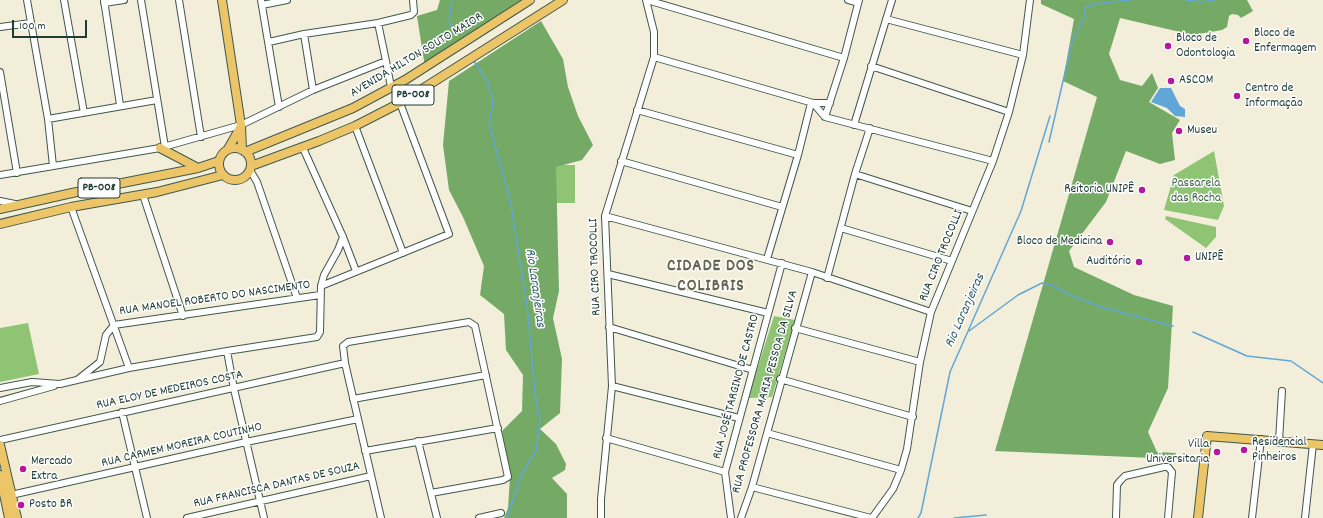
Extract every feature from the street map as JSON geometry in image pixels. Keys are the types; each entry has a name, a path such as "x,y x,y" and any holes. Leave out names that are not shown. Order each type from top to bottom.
{"main road":[{"path":"222,0 241,125 244,151 250,158 250,168 248,174 240,180 230,180 223,175 219,169 219,161 222,154 228,149 238,133 241,125"},
{"name":"AVENIDA HILTON SOUTO MAIOR","path":"244,151 353,108 391,87 530,0"},
{"name":"PB-008","path":"250,168 355,126 400,103 563,0"},
{"path":"163,148 198,168"},
{"path":"228,149 244,151"},
{"name":"PB-008","path":"0,209 198,168 219,161"},
{"name":"PB-008","path":"0,224 71,207 143,194 223,175"},
{"path":"1198,518 1207,436 1323,445"},
{"path":"0,445 10,518"},
{"path":"0,475 6,497 17,518"}],"street":[{"path":"27,0 48,119 53,166"},
{"path":"64,0 84,113"},
{"path":"120,105 104,2 124,0"},
{"path":"141,0 163,148"},
{"path":"179,0 201,137"},
{"path":"280,107 262,2 287,0"},
{"path":"269,42 304,34 378,23 411,15 414,12 413,0"},
{"path":"646,0 844,58"},
{"name":"RUA CIRO TROCOLLI","path":"601,518 606,438 612,386 605,216 654,57 654,32 646,0"},
{"path":"825,117 844,58 858,2 848,0"},
{"path":"854,125 892,0"},
{"name":"RUA CIRO TROCOLLI","path":"871,518 892,489 901,470 908,448 920,362 931,312 993,161 1009,112 1023,55 1029,0"},
{"path":"886,19 1023,55"},
{"path":"0,27 30,23"},
{"path":"378,23 391,87"},
{"path":"304,34 313,90"},
{"path":"654,57 812,103 830,103"},
{"path":"0,175 163,148 201,137 241,125 313,90 386,61"},
{"path":"871,66 1009,112"},
{"path":"0,72 17,173"},
{"path":"48,119 120,105 157,100"},
{"path":"321,286 356,271 403,254 448,234 400,103"},
{"path":"812,103 825,117 993,161"},
{"path":"767,259 812,103"},
{"path":"637,110 798,155"},
{"path":"355,126 403,254"},
{"path":"827,278 855,174 870,128"},
{"path":"303,148 343,237 356,271"},
{"path":"621,161 782,207"},
{"path":"250,168 257,182 297,298"},
{"path":"855,174 972,211"},
{"path":"143,194 183,316"},
{"path":"0,201 23,204"},
{"path":"71,207 129,368"},
{"path":"605,216 782,263 931,312"},
{"path":"841,228 952,261"},
{"path":"0,401 60,384 129,368 317,337 320,332 321,286 324,275 338,250 343,237"},
{"name":"RUA JOSÉ TARGINO DE CASTRO","path":"731,518 725,472 782,263"},
{"name":"RUA PROFESSORA MARIA PESSOA DA SILVA","path":"741,518 752,487 780,379 812,272"},
{"path":"608,274 768,313"},
{"name":"RUA MANOEL ROBERTO DO NASCIMENTO","path":"114,325 320,295"},
{"path":"381,518 345,363 343,350 345,343 469,322 475,326 508,474 503,480 431,493"},
{"path":"76,380 100,362 106,335 114,325"},
{"path":"609,327 753,370"},
{"path":"795,328 920,362"},
{"path":"227,351 234,389 264,518"},
{"name":"RUA ELOY DE MEDEIROS COSTA","path":"0,440 162,402 234,389 345,363"},
{"path":"353,398 486,375"},
{"path":"780,379 912,417"},
{"path":"0,388 32,382 60,384"},
{"path":"612,386 739,418"},
{"path":"1279,441 1282,391"},
{"path":"122,412 147,518"},
{"name":"RUA CARMEM MOREIRA COUTINHO","path":"6,497 246,442 358,419"},
{"path":"365,450 498,428"},
{"path":"767,433 901,470"},
{"path":"606,438 725,472"},
{"path":"1252,518 1261,439"},
{"path":"418,442 437,518"},
{"path":"1305,518 1313,444"},
{"path":"1116,518 1117,485 1125,476 1164,467 1170,469 1172,478 1168,518"},
{"name":"RUA FRANCISCA DANTAS DE SOUZA","path":"187,518 371,476"},
{"path":"752,487 871,518"},
{"path":"479,518 501,513"}],"green space":[{"path":"440,0 527,0 425,67 417,16 437,10"},
{"path":"1041,0 1247,0 1253,11 1241,18 1238,15 1232,14 1229,16 1227,27 1222,30 1193,35 1120,18 1109,54 1120,80 1142,86 1152,73 1158,88 1149,102 1180,120 1172,133 1175,160 1160,164 1126,151 1106,202 1069,251 1074,267 1134,295 1173,306 1168,388 1148,432 1157,452 1176,453 1175,459 995,451 1097,97 1063,81 1074,19 1041,4"},
{"path":"541,21 563,59 568,87 578,116 593,145 582,160 556,167 559,291 553,318 562,359 560,413 540,429 556,444 566,464 565,470 552,478 567,494 567,518 504,518 508,508 510,477 502,431 522,411 523,375 506,350 504,314 480,295 484,266 463,217 449,190 443,145 449,81"},
{"name":"Passarela das Rocha","path":"1214,151 1224,206 1218,220 1164,210 1174,175"},
{"path":"554,165 575,165 575,203 553,203"},
{"path":"1166,216 1216,227 1216,237 1206,248 1165,219"},
{"path":"774,316 795,320 772,397 748,398"},
{"path":"28,323 39,374 0,382 0,328"}],"water":[{"path":"1160,88 1171,88 1180,106 1185,109 1185,117 1175,116 1167,108 1151,102"}],"waterway":[{"name":"Rio Laranjeiras","path":"452,0 449,20 454,34"},
{"path":"1049,142 1072,42 1085,15 1085,8 1095,4 1130,0"},
{"path":"1186,0 1202,2 1214,0"},
{"name":"Rio Laranjeiras","path":"474,61 488,83 493,102 489,124 510,199 527,305 535,392 540,421 536,451 521,475 507,518"},
{"name":"Rio Laranjeiras","path":"918,518 921,513 950,372 1021,211 1050,116"},
{"path":"969,331 1018,295 1042,283 1052,285 1070,295 1101,307 1173,326"},
{"path":"1193,332 1247,356 1291,361 1323,383"},
{"path":"954,518 986,515"}],"place":[{"name":"Bloco de Enfermagem","path":"1246,41"},
{"name":"Bloco de Odontologia","path":"1168,46"},
{"name":"ASCOM","path":"1171,81"},
{"name":"Centro de Informação","path":"1237,96"},
{"name":"Museu","path":"1179,131"},
{"name":"Reitoria UNIPÊ","path":"1142,190"},
{"name":"Bloco de Medicina","path":"1110,242"},
{"name":"UNIPÊ","path":"1187,258"},
{"name":"Auditório","path":"1139,262"},
{"name":"Residencial Pinheiros","path":"1244,450"},
{"name":"Villa Universitaria","path":"1217,452"},
{"name":"Mercado Extra","path":"23,469"},
{"name":"Posto BR","path":"21,505"}],"district":[{"name":"CIDADE DOS COLIBRIS","path":"711,278"}]}
